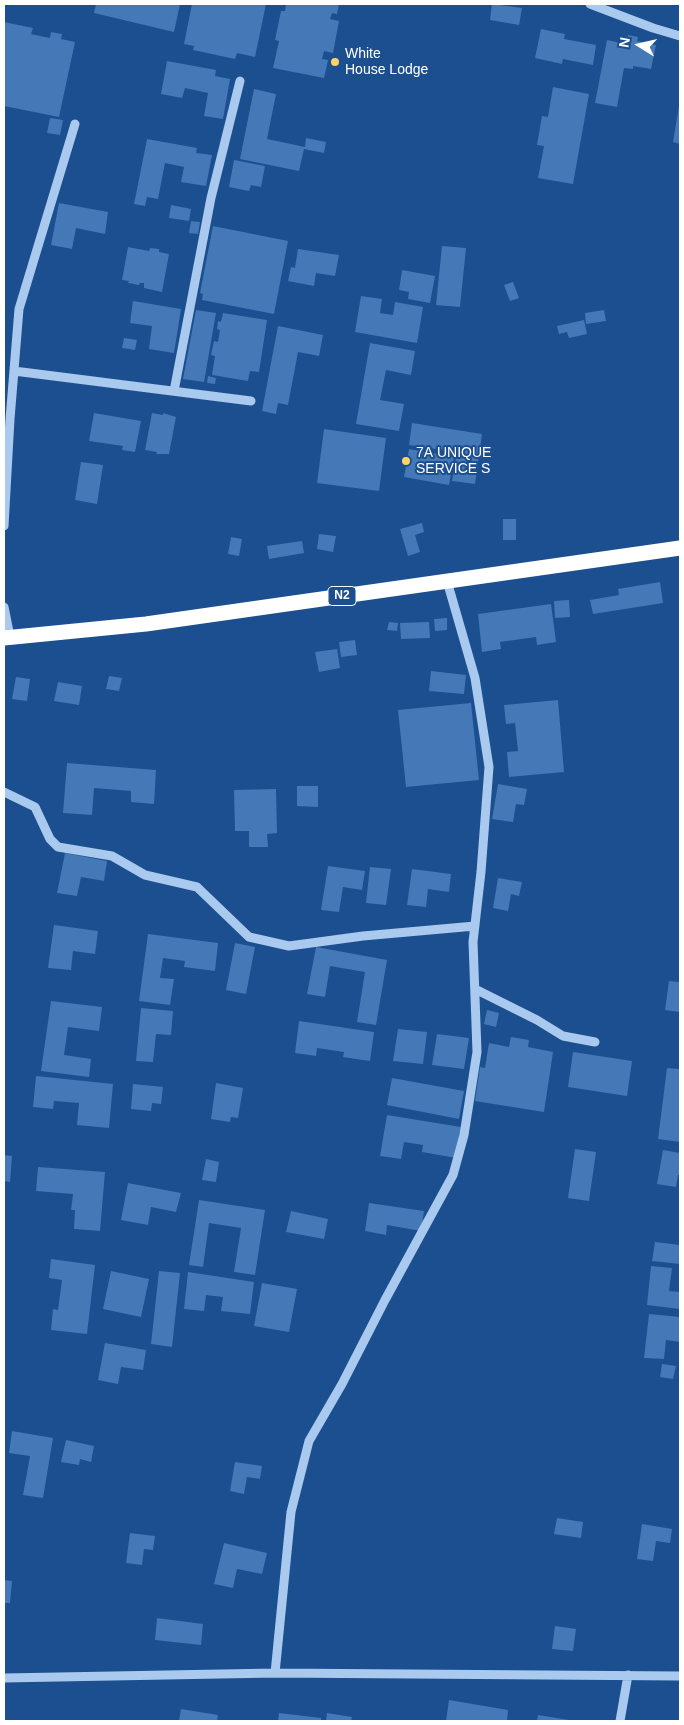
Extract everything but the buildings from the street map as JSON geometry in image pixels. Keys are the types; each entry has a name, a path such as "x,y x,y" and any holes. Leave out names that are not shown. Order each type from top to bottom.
{"highway":[{"name":"N2","path":"7,638 146,624 680,548"}],"street":[{"path":"590,4 653,28 680,36"},
{"path":"174,391 211,198 240,81"},
{"path":"4,526 19,309 75,124"},
{"path":"14,371 251,401"},
{"path":"275,1673 291,1512 308,1441 342,1384 453,1175 464,1135 477,1052 473,942 482,872 489,767 475,678 447,581"},
{"path":"4,607 7,638"},
{"path":"4,792 35,807 50,839 58,847 112,856 145,875 197,887 249,936 289,946 363,936 475,926"},
{"path":"475,989 537,1020 563,1036 595,1042"},
{"path":"4,1678 275,1673 680,1676"},
{"path":"620,1721 628,1676"}],"place":[{"name":"White House Lodge","path":"335,62"},
{"name":"7A UNIQUE SERVICE S","path":"406,461"}]}
